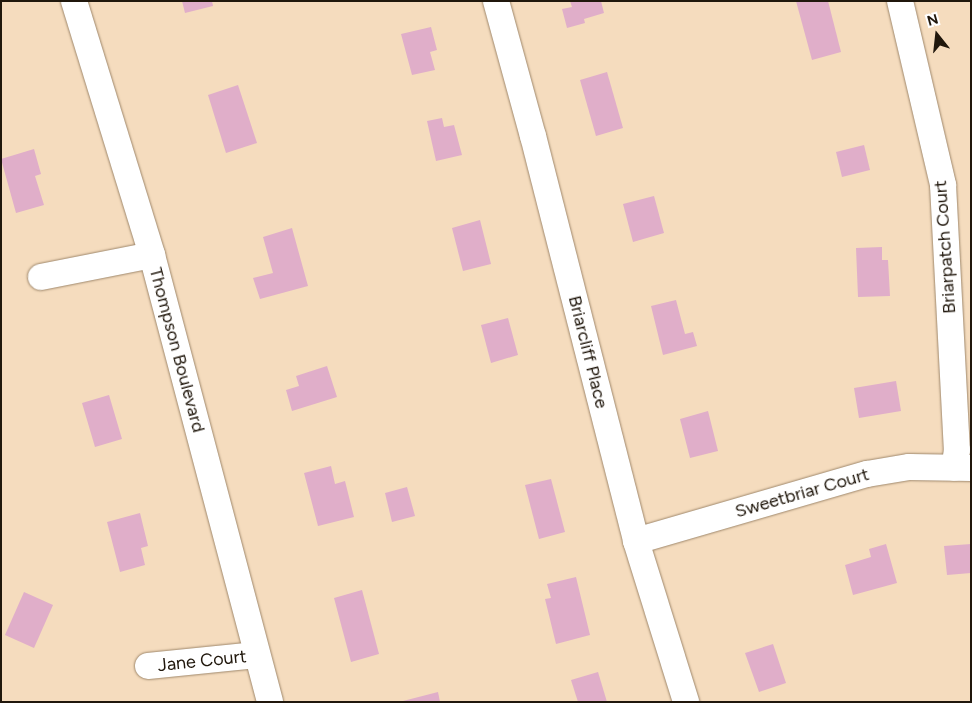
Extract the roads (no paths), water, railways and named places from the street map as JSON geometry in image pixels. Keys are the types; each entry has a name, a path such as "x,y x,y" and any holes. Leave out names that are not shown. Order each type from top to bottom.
{"street":[{"name":"Thompson Boulevard","path":"74,1 152,256 256,655 270,702"},
{"name":"Briarcliff Place","path":"496,1 533,136 636,541 686,702"},
{"name":"Briarpatch Court","path":"900,1 943,185 957,450 962,468"},
{"path":"41,277 152,256"},
{"name":"Sweetbriar Court","path":"636,541 867,474 909,467 962,468"},
{"name":"Jane Court","path":"148,666 256,655"}]}
